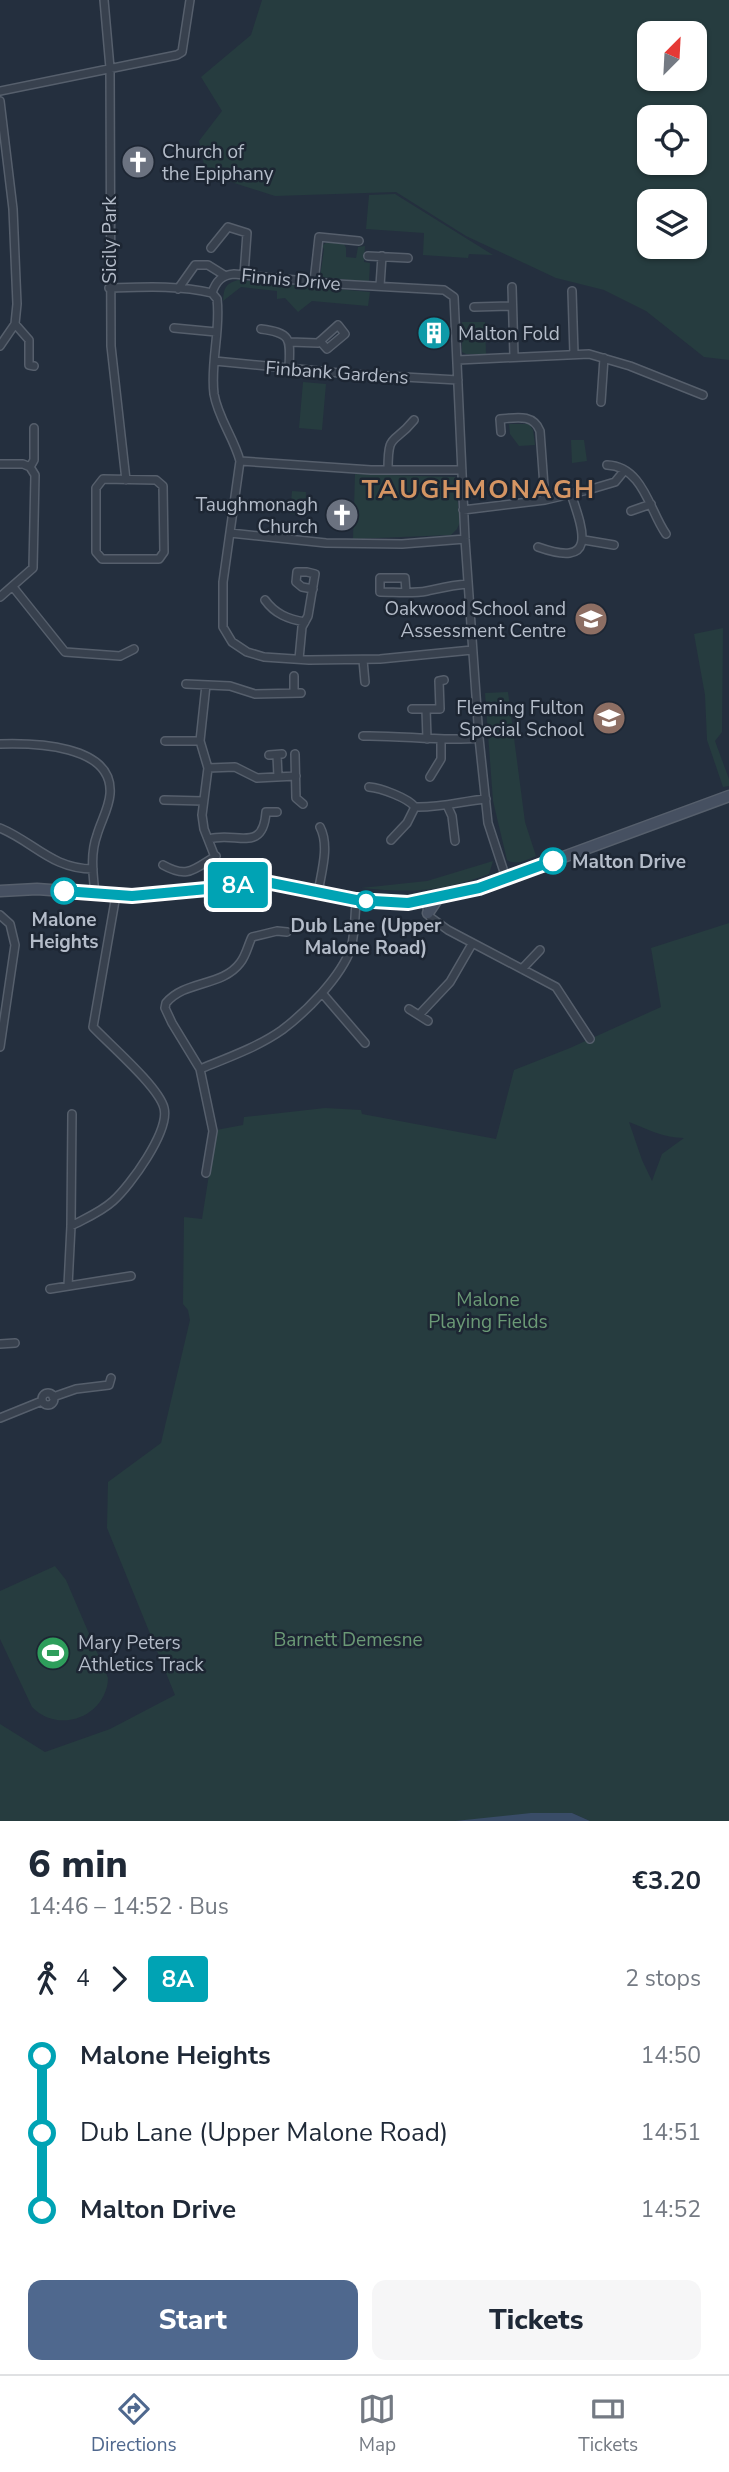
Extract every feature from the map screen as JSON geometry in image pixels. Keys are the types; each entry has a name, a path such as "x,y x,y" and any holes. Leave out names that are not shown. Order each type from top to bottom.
{"main road":[{"path":"0,891 37,888 95,894 154,894 271,883 356,900 395,903 425,901 470,891 729,796"},
{"path":"428,913 438,898"}],"street":[{"name":"Sicily Park","path":"104,0 110,68 111,346 126,480"},
{"path":"0,91 182,52 190,0"},
{"path":"0,101 4,168 13,209 17,304 15,324 0,346"},
{"path":"211,248 228,227 247,233 244,275"},
{"path":"314,282 319,237 355,241 351,251"},
{"path":"368,256 408,258"},
{"path":"380,286 382,257"},
{"path":"178,289 195,265 208,265 224,275"},
{"name":"Finnis Drive","path":"212,293 224,275 450,292 456,304 458,360"},
{"path":"512,287 514,356"},
{"path":"109,288 178,289 212,293 217,299 214,393 240,461 223,582 223,626 232,642 247,652 264,657 299,659 363,660 472,650"},
{"path":"572,291 574,354"},
{"path":"474,307 512,306"},
{"path":"15,324 29,340 29,365 34,366"},
{"path":"174,328 216,332"},
{"path":"261,329 278,331 290,342 289,369"},
{"path":"290,342 320,341"},
{"path":"506,878 488,823 479,738 467,584 458,360 589,354 703,395"},
{"path":"601,402 604,358"},
{"name":"Finbank Gardens","path":"215,361 289,369 458,380"},
{"path":"501,432 500,419 530,418 537,424 540,431 545,500"},
{"path":"388,470 388,446 392,439 404,432 414,420"},
{"path":"30,467 34,460 34,428"},
{"path":"240,461 388,470 462,470"},
{"path":"0,464 23,464 30,467 34,475 33,568 0,597"},
{"path":"607,465 624,471 646,491 666,534"},
{"path":"463,510 545,500 571,494 615,482 624,471"},
{"path":"103,479 126,480 156,480 163,486 163,552 159,559 102,559 96,552 96,488 103,479"},
{"path":"538,547 556,553 571,552 582,545 582,525 571,494"},
{"path":"631,512 652,504"},
{"path":"230,533 338,543 402,544 465,539"},
{"path":"584,540 614,545"},
{"path":"405,592 425,592 445,586 467,584"},
{"path":"13,587 65,652 120,656 134,649"},
{"path":"299,659 302,627 313,589"},
{"path":"265,600 283,616 305,622"},
{"path":"363,660 365,682"},
{"path":"186,684 230,686 255,694 298,693 294,676"},
{"path":"412,709 440,709 439,681 444,680"},
{"path":"206,685 200,741 208,768 203,801 204,829 216,856 222,886"},
{"path":"255,694 255,705"},
{"path":"426,709 427,740"},
{"path":"363,736 397,735 427,740 479,738"},
{"path":"168,739 200,741"},
{"path":"430,777 441,759 441,740"},
{"path":"0,744 41,743 76,752 92,760 105,774 110,784 110,796 94,845 95,894"},
{"path":"295,754 296,798 303,804"},
{"path":"276,755 278,777"},
{"path":"208,768 235,767 257,778 296,776"},
{"path":"369,787 381,788 412,802 415,807"},
{"path":"168,798 203,801"},
{"path":"415,807 486,799"},
{"path":"447,805 452,816 455,841"},
{"path":"391,839 407,823 415,807"},
{"path":"209,839 229,836 247,840 265,828 266,812 277,812"},
{"path":"318,892 324,834 320,827"},
{"path":"0,828 54,861 67,866 93,869"},
{"path":"163,865 188,873 216,856"},
{"path":"71,1226 100,1211 126,1188 148,1158 162,1126 165,1110 144,1080 93,1027 116,895"},
{"path":"200,1069 282,1030 322,993 347,958 352,945 356,900"},
{"path":"425,901 428,913 435,922 556,987 590,1039"},
{"path":"0,1047 15,945 10,925 2,916"},
{"path":"206,1173 213,1131 200,1069 165,1008 169,999 185,988 219,978 232,970 243,959 252,937 287,932"},
{"path":"419,1015 450,982 472,944"},
{"path":"522,969 540,950"},
{"path":"322,993 365,1043"},
{"path":"409,1009 428,1021"},
{"path":"68,1286 72,1114"},
{"path":"50,1289 131,1276"},
{"path":"0,1344 15,1343"},
{"path":"0,1418 42,1401 46,1394 53,1397 76,1389 109,1385 111,1378"}],"green space":[{"path":"262,0 729,0 729,360 704,357 646,311 604,290 556,278 466,236 396,192 275,196 206,174 199,141 222,111 201,77 251,35"},
{"path":"395,194 493,255 469,254 468,258 423,255 424,233 366,229 369,195"},
{"path":"327,242 344,244 346,257 356,258 358,247 365,246 364,262 370,263 369,282 320,277 324,249 322,246"},
{"path":"238,280 370,292 368,306 312,301 298,312 285,298 277,299 277,291 241,287 223,301 226,287"},
{"path":"462,322 485,322 486,354 462,352"},
{"path":"303,382 326,384 322,430 299,428"},
{"path":"509,424 529,424 533,430 535,445 519,446 510,434"},
{"path":"571,440 584,440 587,461 572,463"},
{"path":"355,474 455,477 460,522 457,529 451,535 353,539"},
{"path":"292,491 306,492 305,512 302,515 290,514"},
{"path":"723,628 722,732 715,741 729,779 729,786 723,787 707,740 705,695 694,634"},
{"path":"508,692 525,822 536,856 517,862 507,860 493,801 485,693"},
{"path":"493,861 489,874 441,888 411,891 361,888 427,881"},
{"path":"729,923 729,1821 590,1821 572,1813 455,1821 0,1821 0,1724 45,1752 110,1729 175,1695 107,1528 108,1482 161,1443 190,1320 188,1310 183,1304 184,1217 202,1219 216,1130 243,1125 244,1117 325,1108 361,1110 362,1114 496,1139 514,1070 661,1007 651,948","holes":["629,1122 662,1135 684,1138 662,1154 652,1181"]},
{"name":"Mary Peters Athletics Track","path":"55,1566 66,1580 108,1678 100,1703 80,1717 68,1720 55,1720 32,1707 0,1639 0,1591"}],"water":[{"path":"531,1813 572,1813 590,1821 455,1821"}],"bus line":[{"name":"8A","path":"64,891 132,896 271,883 356,900 408,903 479,888 553,861"}],"place":[{"name":"Church of the Epiphany","path":"138,162"},
{"name":"Malton Fold","path":"434,333"},
{"name":"Taughmonagh Church","path":"342,515"},
{"name":"Oakwood School and Assessment Centre","path":"591,619"},
{"name":"Fleming Fulton Special School","path":"609,718"},
{"name":"Malton Drive","path":"553,861"},
{"name":"Malone Heights","path":"64,891"},
{"name":"Dub Lane (Upper Malone Road)","path":"366,901"},
{"name":"Mary Peters Athletics Track","path":"53,1653"}],"district":[{"name":"TAUGHMONAGH","path":"479,489"}],"park label":[{"name":"Malone Playing Fields","path":"488,1310"},
{"name":"Barnett Demesne","path":"348,1639"}]}
